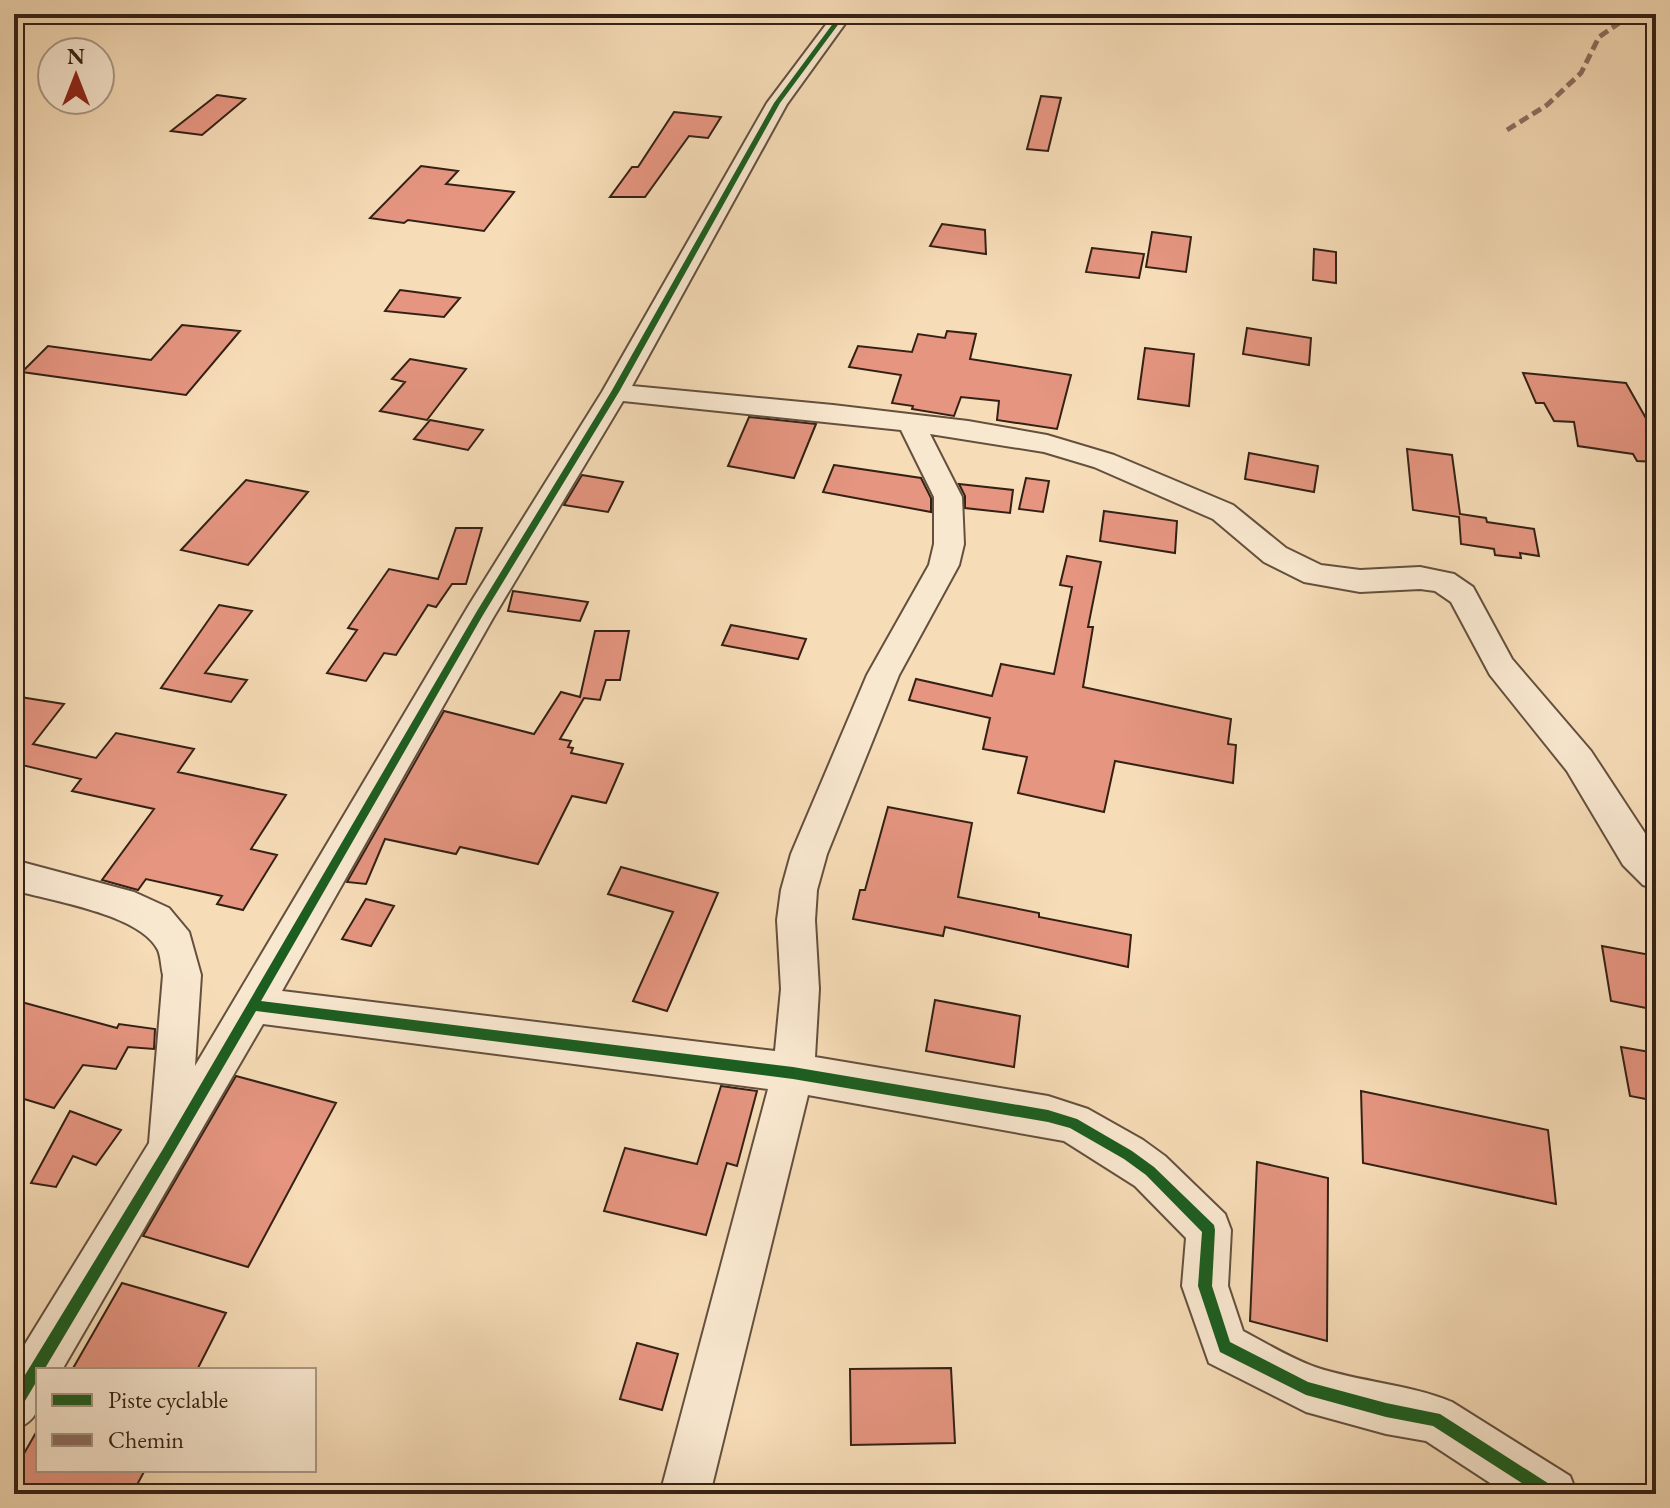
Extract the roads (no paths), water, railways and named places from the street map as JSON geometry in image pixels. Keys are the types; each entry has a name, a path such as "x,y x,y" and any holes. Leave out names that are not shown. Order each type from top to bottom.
{"street":[{"path":"37,1368 167,1153 480,613 615,392 777,103 843,14"},
{"path":"615,392 912,424 1047,444 1104,461 1223,512 1275,555 1315,575 1360,581 1430,579 1450,586 1462,595 1501,667 1579,761 1636,854 1656,874"},
{"path":"685,1494 793,1073 800,989 796,920 799,890 809,854 883,675 944,565 949,544 948,497 912,424"},
{"path":"14,875 134,908 156,920 176,944 182,975 167,1153"},
{"path":"253,1005 793,1073 1048,1116 1092,1133 1150,1171 1209,1230 1205,1286 1225,1347 1306,1388 1386,1410 1435,1419 1552,1494"},
{"path":"14,1406 36,1370"}]}
